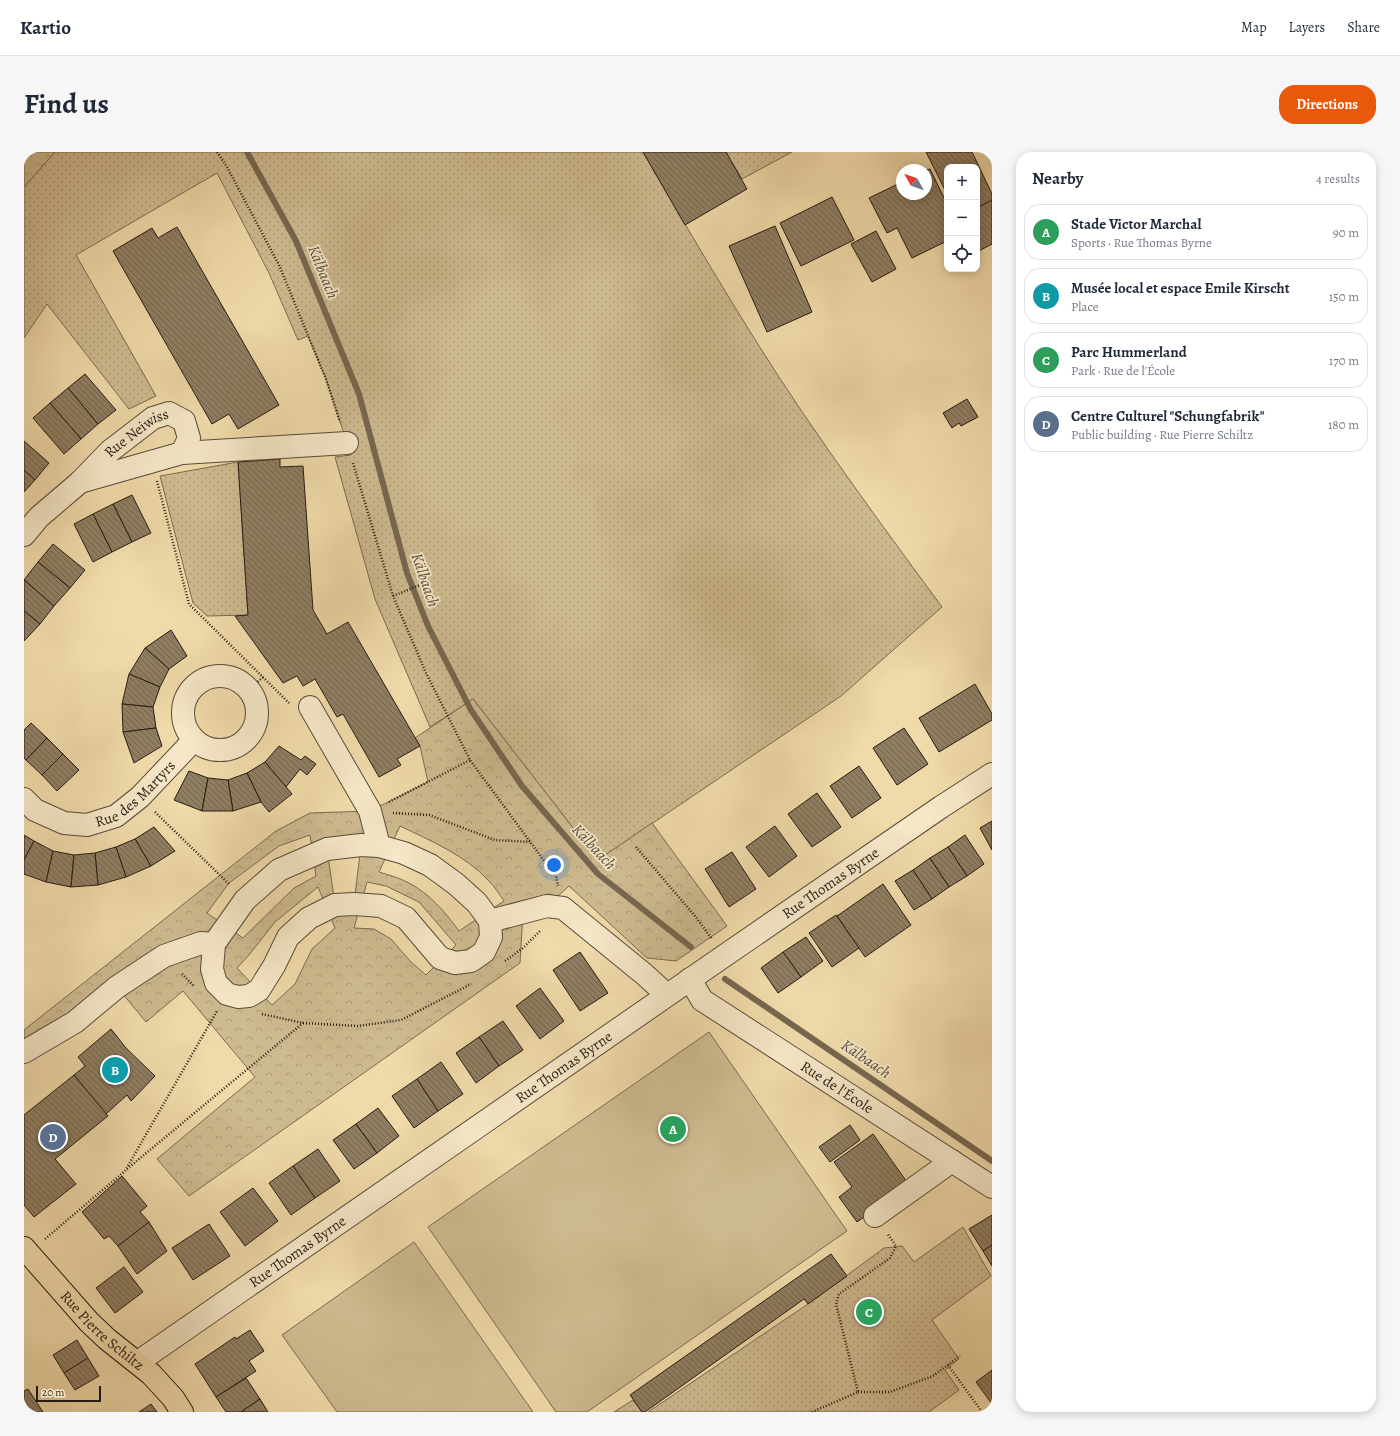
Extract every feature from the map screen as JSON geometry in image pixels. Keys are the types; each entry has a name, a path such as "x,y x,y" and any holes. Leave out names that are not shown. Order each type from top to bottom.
{"main road":[{"name":"Rue Pierre Schiltz","path":"26,1251 88,1322 151,1374 173,1398 182,1412"}],"street":[{"name":"Rue Neiwiss","path":"24,535 39,517 80,482 110,451 153,418 169,413 184,422 189,438 182,453 80,482"},
{"path":"182,453 347,443"},
{"path":"217,676 229,677 240,682 256,683 255,701 257,713 255,725 250,736 240,745 229,750 216,751 204,747 194,740 187,730 183,719 187,695 195,686 205,680 217,676"},
{"path":"310,707 370,811 379,846"},
{"name":"Rue des Martyrs","path":"24,799 35,810 64,823 87,825 116,816 140,797 194,740"},
{"name":"Rue Thomas Byrne","path":"138,1362 690,979 941,807 992,774"},
{"path":"361,845 379,846 404,852 430,865 456,884 478,904 490,922 491,937 484,952 471,961 455,964 440,958 406,918 381,906 354,904 335,905 310,918 288,937 274,966 259,990 249,996 238,997 227,994 216,983 212,969 214,944 245,900 279,870 327,848 361,845"},
{"path":"490,922 547,906 563,908 644,974 667,995"},
{"path":"24,1052 75,1022 117,987 164,956 201,943 214,944"},
{"name":"Rue de l'École","path":"690,979 702,1000 992,1187"},
{"path":"875,1216 952,1161"}],"path":[{"path":"217,152 279,265 326,379 393,596 426,673 470,760 556,877 563,908 523,948 500,964"},
{"path":"152,462 189,604 256,683 298,712 310,707"},
{"path":"393,596 427,582"},
{"path":"370,811 470,760"},
{"path":"140,797 245,900"},
{"path":"370,811 429,816 495,840 530,842"},
{"path":"636,847 695,916 724,956"},
{"path":"164,956 199,991"},
{"path":"261,1014 303,1023 358,1026 400,1020 476,980"},
{"path":"125,1171 227,994"},
{"path":"26,1251 303,1023"},
{"path":"858,1392 836,1304 839,1294 890,1258 896,1246 875,1216"},
{"path":"812,1412 858,1392 890,1392 933,1376 960,1356"},
{"path":"948,1365 982,1412"}],"green space":[{"path":"24,152 55,152 24,187"},
{"path":"55,152 643,152 709,265 778,376 841,468 942,607 841,696 598,860 473,699 430,727 375,599 335,457 351,455 326,379 308,336 298,340 269,273 217,173 76,255 156,396 129,409 47,304 24,338 24,187"},
{"path":"726,152 792,152 742,179"},
{"path":"238,462 248,615 207,616 193,603 160,476"},
{"path":"473,699 598,860 652,823 727,926 676,961 647,958 569,886 547,906 523,913 520,963 189,1196 157,1159 255,1077 183,991 146,1022 117,987 24,1052 24,1030 276,831 310,813 370,811 428,782 420,746 415,738","holes":["400,826 458,856 480,872 491,883 504,901 459,931 443,910 424,892 406,881 379,872","310,835 316,876 294,888 243,938 207,913 229,883 279,846","361,845 354,904 335,905 327,849","367,882 386,886 419,902 456,945 426,975 411,962 391,939 374,929 354,928","318,887 335,928 312,949 295,984 272,1005 237,968 275,922"]},
{"path":"709,1032 847,1231 587,1412 556,1412 428,1227"},
{"path":"963,1227 991,1276 932,1320 959,1359 945,1370 959,1390 929,1412 648,1412 808,1304 884,1248 902,1246 914,1262"},
{"path":"414,1242 533,1412 337,1412 282,1335"},
{"path":"633,1400 642,1412 614,1412"}],"building":[{"path":"643,152 726,152 747,189 685,225"},
{"path":"926,152 972,152 978,164 944,164 944,188"},
{"path":"980,169 992,194 992,200 980,206"},
{"path":"932,173 944,198 944,242 912,258 897,228 887,233 869,198 896,185 896,200 932,200"},
{"path":"832,197 854,240 801,266 780,223"},
{"path":"992,200 992,244 980,250 980,236 980,206"},
{"path":"775,226 812,312 767,332 729,246"},
{"path":"177,227 279,405 238,429 229,414 212,424 113,251 152,228 158,238"},
{"path":"876,231 896,269 872,282 851,244"},
{"path":"85,374 116,410 98,424 68,388"},
{"path":"68,388 98,424 81,439 50,403"},
{"path":"967,399 978,417 961,426 959,423 952,428 943,413"},
{"path":"50,403 81,439 64,454 33,418"},
{"path":"24,441 49,463 35,480 24,470"},
{"path":"280,459 280,467 303,466 313,610 327,634 348,622 420,746 397,759 401,765 379,777 343,714 337,717 315,679 303,686 297,676 283,683 235,616 248,615 238,462"},
{"path":"24,470 35,480 24,492"},
{"path":"132,495 151,533 132,542 113,504"},
{"path":"113,504 132,542 112,552 93,514"},
{"path":"93,514 112,552 93,562 74,524"},
{"path":"53,544 85,570 70,588 38,562"},
{"path":"38,562 70,588 54,606 24,580"},
{"path":"24,580 54,606 40,624 24,611"},
{"path":"24,611 40,624 24,641"},
{"path":"171,630 187,656 169,669 145,648"},
{"path":"145,648 169,669 160,687 129,674"},
{"path":"129,674 160,687 153,707 122,704"},
{"path":"975,684 992,714 992,720 939,752 919,718"},
{"path":"122,704 153,707 156,728 123,732"},
{"path":"31,723 47,738 26,760 24,758 24,730"},
{"path":"156,728 162,746 134,763 123,732"},
{"path":"904,728 928,764 897,785 873,748"},
{"path":"47,738 63,754 42,775 26,760"},
{"path":"279,746 301,760 305,756 316,764 307,775 300,769 286,787 265,762"},
{"path":"63,754 79,770 57,791 42,775"},
{"path":"265,762 292,794 269,812 261,802 247,773"},
{"path":"859,766 881,798 852,818 830,786"},
{"path":"189,771 208,778 202,811 174,800"},
{"path":"247,773 261,802 233,811 228,780"},
{"path":"208,778 228,780 233,811 202,811"},
{"path":"817,793 841,827 812,847 788,814"},
{"path":"992,821 992,850 980,828"},
{"path":"775,826 797,856 769,877 746,847"},
{"path":"154,827 175,851 151,866 135,839"},
{"path":"24,835 34,841 24,860"},
{"path":"965,835 984,864 967,876 948,847"},
{"path":"135,839 151,866 126,877 116,847"},
{"path":"34,841 53,851 46,882 24,874 24,860"},
{"path":"116,847 126,877 98,885 95,853"},
{"path":"948,847 967,876 949,887 930,858"},
{"path":"53,851 74,855 71,887 46,882"},
{"path":"732,852 756,889 729,907 705,869"},
{"path":"95,853 98,885 71,887 74,855"},
{"path":"930,858 949,887 932,899 913,870"},
{"path":"913,870 932,899 914,910 895,881"},
{"path":"883,884 911,925 865,957 837,916"},
{"path":"836,915 859,948 832,967 809,933"},
{"path":"806,937 823,961 801,977 783,952"},
{"path":"580,952 608,993 580,1011 553,970"},
{"path":"783,952 801,977 778,993 761,968"},
{"path":"540,988 564,1021 540,1039 516,1006"},
{"path":"503,1021 523,1050 499,1066 479,1037"},
{"path":"111,1029 126,1048 155,1076 131,1101 127,1095 106,1114 74,1075 85,1066 78,1057"},
{"path":"479,1037 499,1066 476,1083 456,1053"},
{"path":"441,1062 463,1094 438,1111 417,1079"},
{"path":"74,1075 108,1116 55,1159 76,1184 34,1217 24,1205 24,1115"},
{"path":"417,1079 438,1111 414,1128 392,1096"},
{"path":"378,1108 399,1136 377,1153 356,1124"},
{"path":"356,1124 377,1153 354,1169 333,1140"},
{"path":"850,1125 860,1140 830,1162 819,1147"},
{"path":"873,1134 909,1185 857,1222 839,1197 852,1187 834,1162"},
{"path":"318,1149 340,1181 315,1198 293,1166"},
{"path":"293,1166 315,1198 291,1215 269,1183"},
{"path":"122,1176 147,1206 140,1212 149,1222 118,1246 109,1236 104,1239 82,1212"},
{"path":"253,1188 278,1221 245,1246 220,1212"},
{"path":"992,1215 992,1245 983,1251 969,1229"},
{"path":"149,1222 167,1251 137,1274 118,1246"},
{"path":"209,1224 230,1256 193,1280 172,1248"},
{"path":"992,1245 992,1266 983,1251"},
{"path":"831,1254 847,1276 808,1304 804,1299 645,1412 642,1412 630,1395"},
{"path":"124,1267 143,1292 115,1313 96,1288"},
{"path":"250,1330 264,1351 249,1361 256,1371 216,1397 195,1364 235,1337 236,1339"},
{"path":"77,1340 88,1358 64,1373 53,1355"},
{"path":"88,1358 99,1376 75,1390 64,1373"},
{"path":"992,1370 992,1404 976,1382"},
{"path":"246,1378 260,1399 241,1412 226,1412 216,1397"},
{"path":"28,1389 43,1412 24,1412 24,1391"},
{"path":"260,1399 268,1412 241,1412"},
{"path":"151,1404 157,1412 139,1412"}],"waterway":[{"name":"Kälbaach","path":"247,152 296,241 359,394 407,573 428,626 471,710 522,786 598,874 691,947"},
{"name":"Kälbaach","path":"725,979 992,1161"}],"place":[{"name":"Musée local et espace Emile Kirscht","path":"115,1070"},
{"name":"Stade Victor Marchal","path":"673,1129"},
{"name":"Centre Culturel \"Schungfabrik\"","path":"53,1137"},
{"name":"Parc Hummerland","path":"869,1312"}]}
